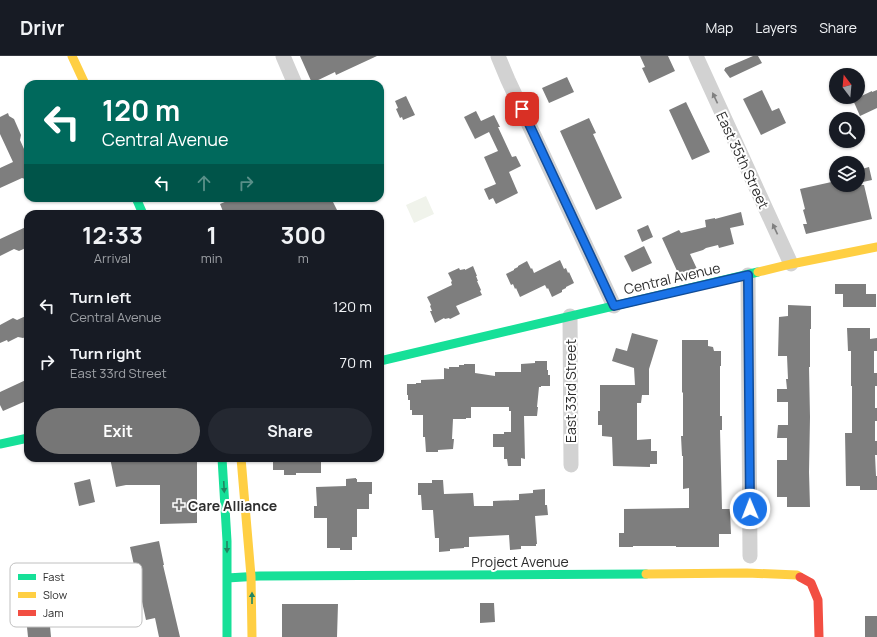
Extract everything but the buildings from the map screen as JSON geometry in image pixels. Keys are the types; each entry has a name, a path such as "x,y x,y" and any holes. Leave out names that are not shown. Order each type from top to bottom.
{"street":[{"path":"72,56 83,80"},
{"path":"283,56 293,80"},
{"path":"498,56 614,306"},
{"name":"East 35th Street","path":"696,56 791,264"},
{"name":"Central Avenue","path":"384,359 791,264 877,247"},
{"path":"748,275 750,556"},
{"name":"East 33rd Street","path":"570,316 570,465"},
{"path":"0,444 24,439"},
{"path":"222,462 226,541 227,637"},
{"path":"241,462 251,576 252,637"},
{"name":"Project Avenue","path":"227,578 251,576 747,573 797,575 812,583 818,600 818,637"}],"shaded area":[{"path":"426,196 434,214 414,223 406,205"}],"traffic: fast":[{"path":"138,202 141,210"},
{"path":"384,360 758,272"},
{"path":"0,444 24,439"},
{"path":"222,462 227,541 227,637"},
{"path":"227,578 260,576 646,574"}],"traffic: slow":[{"path":"72,56 83,80"},
{"path":"758,272 877,247"},
{"path":"241,462 251,576 252,637"},
{"path":"646,574 747,573 797,575 800,577"}],"traffic: jam":[{"path":"800,577 811,583 818,600 819,637"}],"place":[{"name":"Care Alliance","path":"179,505"}],"route":[{"path":"522,109 614,306 748,275 750,509"}]}
